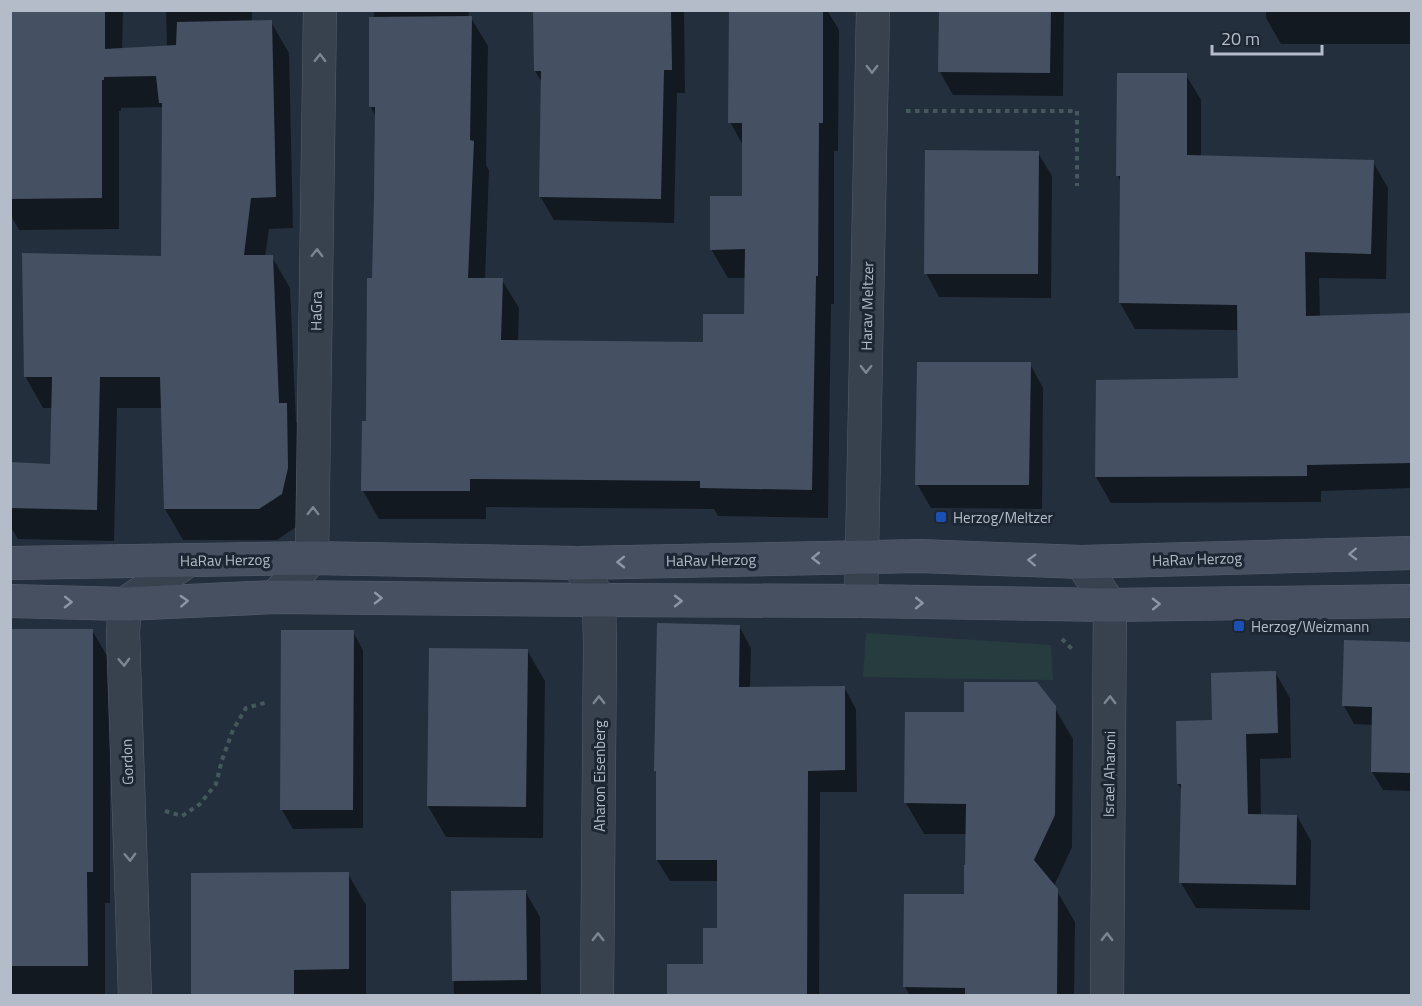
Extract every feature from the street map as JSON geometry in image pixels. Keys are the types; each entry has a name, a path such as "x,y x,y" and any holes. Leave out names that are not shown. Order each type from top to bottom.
{"street":[{"name":"HaGra","path":"312,558 320,10"},
{"name":"Harav Meltzer","path":"861,601 873,10"},
{"name":"HaRav Herzog","path":"10,563 312,558 578,562 920,556 1081,562 1412,553"},
{"path":"275,597 312,558"},
{"path":"125,604 187,561"},
{"name":"Aharon Eisenberg","path":"578,562 599,600 597,996"},
{"path":"1081,562 1110,605"},
{"path":"10,601 125,604 275,597 1110,605 1412,601"},
{"name":"Gordon","path":"125,604 123,632 135,996"},
{"name":"Israel Aharoni","path":"1107,996 1110,605"}],"path":[{"path":"872,111 1077,111 1077,186"},
{"path":"128,811 167,811 182,816 200,804 216,784 233,730 246,708 268,702"}],"green space":[{"path":"866,633 1051,645 1053,680 863,677"}],"building":[{"path":"10,10 105,10 105,49 176,45 177,22 272,20 276,197 251,198 244,255 273,255 279,403 287,403 288,468 282,494 259,509 164,509 160,377 100,377 97,510 10,508 10,462 50,464 52,377 24,377 22,253 161,256 162,103 159,103 156,76 104,77 102,80 102,198 10,199"},
{"path":"533,10 671,10 672,70 664,70 661,199 539,197 541,71 534,71"},
{"path":"729,10 823,10 823,123 819,123 818,276 816,276 812,490 700,488 700,481 470,479 470,491 361,491 362,421 366,421 367,278 372,278 374,199 375,107 369,107 369,17 472,16 470,140 474,141 468,278 503,278 501,340 703,342 703,314 744,314 745,249 710,250 710,196 742,196 742,123 728,123"},
{"path":"939,10 1051,10 1050,73 938,72"},
{"path":"1117,73 1187,73 1187,155 1374,160 1371,254 1305,252 1306,316 1412,313 1412,463 1307,465 1307,476 1095,477 1096,380 1238,378 1237,305 1119,303 1120,176 1116,176"},
{"path":"925,150 1039,151 1038,274 924,274"},
{"path":"917,362 1031,362 1029,485 915,485"},
{"path":"657,623 740,625 739,687 845,686 845,770 808,771 807,996 667,996 667,964 703,964 703,928 717,928 717,860 656,860 656,771 654,771"},
{"path":"10,629 93,629 93,872 87,872 88,966 10,966"},
{"path":"281,630 354,630 353,810 280,810"},
{"path":"1344,640 1412,642 1412,773 1371,772 1372,707 1342,706"},
{"path":"429,648 528,649 526,807 427,806"},
{"path":"1276,671 1278,733 1246,734 1248,814 1297,815 1296,885 1179,883 1181,784 1177,784 1176,721 1212,720 1211,673"},
{"path":"964,682 1037,682 1056,706 1055,815 1034,860 1058,889 1057,996 965,996 965,988 903,987 904,894 964,894 966,804 904,803 905,712 964,712"},
{"path":"349,872 349,969 294,970 294,996 191,996 191,873"},
{"path":"526,890 527,980 452,981 451,891"}],"place":[{"name":"Herzog/Meltzer","path":"941,517"},
{"name":"Herzog/Weizmann","path":"1239,626"}]}
